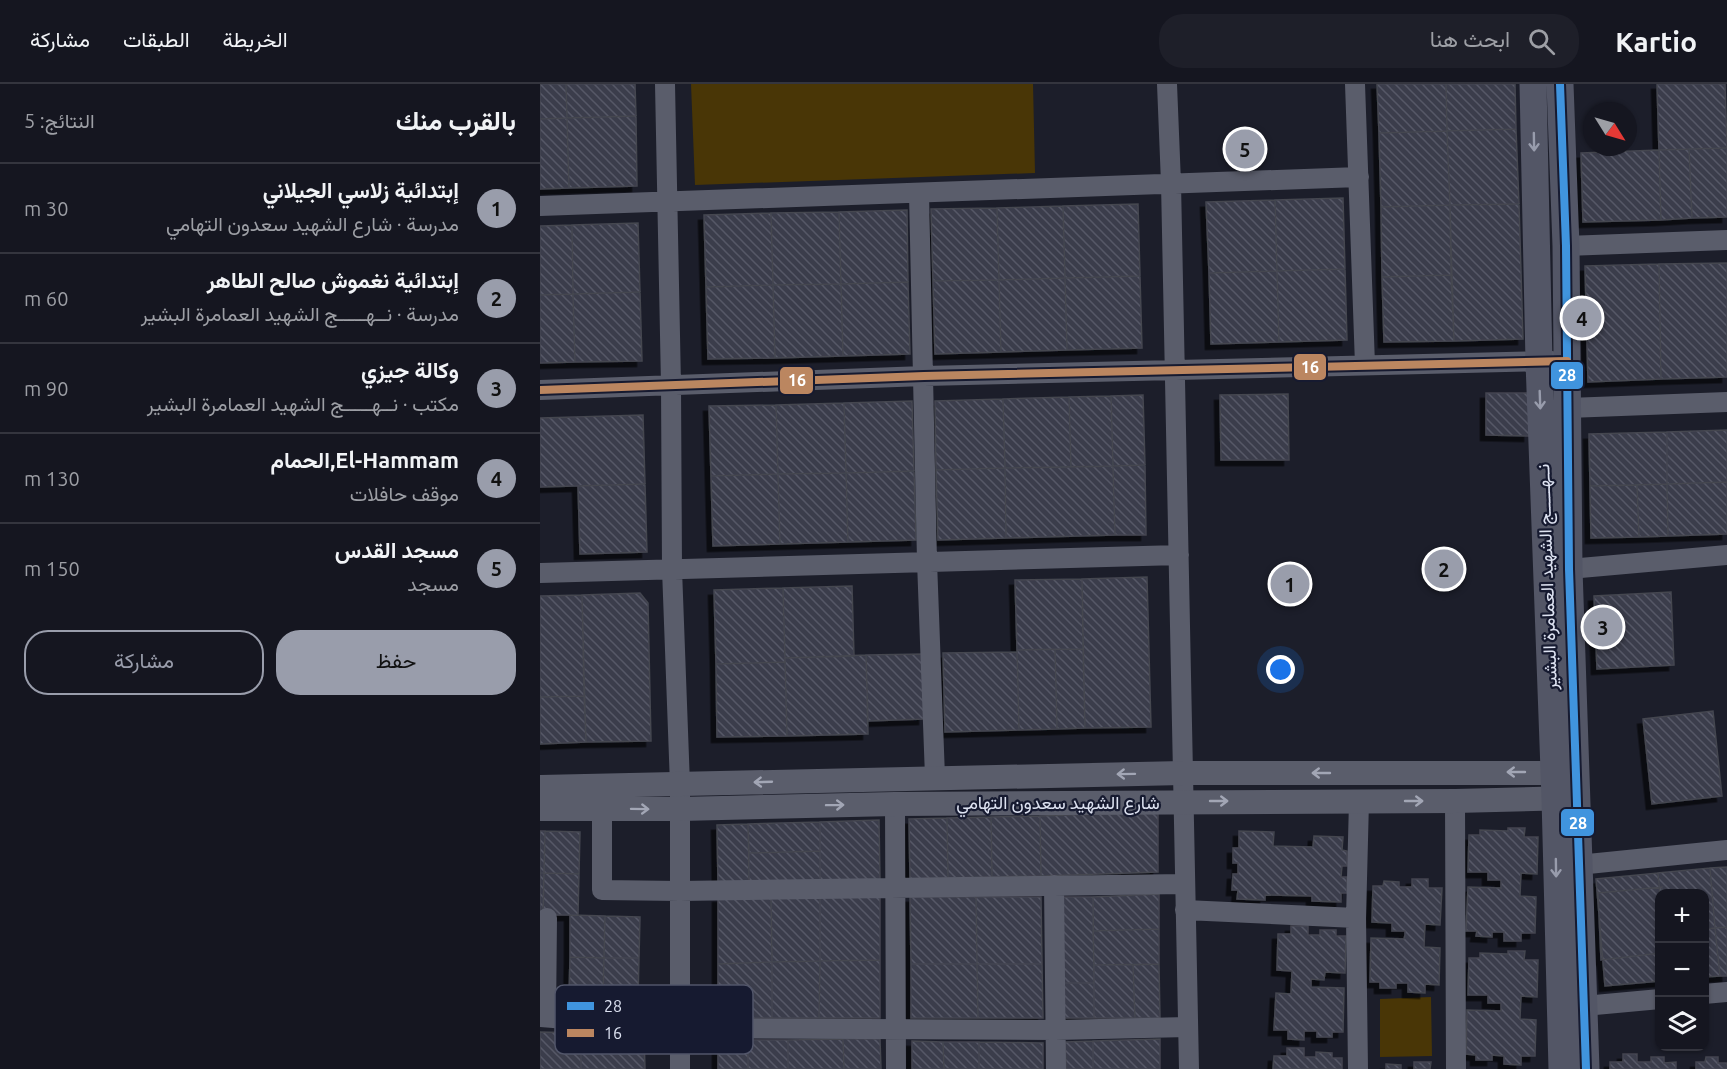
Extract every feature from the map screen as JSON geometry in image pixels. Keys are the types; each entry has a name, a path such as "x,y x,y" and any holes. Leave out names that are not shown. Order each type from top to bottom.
{"main road":[{"name":"نــهـــــج الشهيد العمامرة البشير","path":"1533,84 1539,362 1565,785 1578,865 1586,1069"},
{"name":"نــهـــــج الشهيد العمامرة البشير","path":"1560,84 1566,246 1569,569 1562,1069"}],"street":[{"path":"665,84 669,201 672,568 680,785 680,985"},
{"path":"1167,84 1189,1069"},
{"path":"1355,84 1365,364"},
{"path":"540,206 1359,177"},
{"path":"919,193 927,561 935,777"},
{"path":"1566,246 1727,240"},
{"path":"540,390 924,376 1174,372 1365,364 1567,361"},
{"path":"1568,408 1727,402"},
{"path":"540,573 1179,555"},
{"path":"1569,569 1727,555"},
{"name":"شارع الشهيد سعدون التهامي","path":"540,787 1183,773 1565,785"},
{"name":"شارع الشهيد سعدون التهامي","path":"540,809 1184,801 1455,801 1565,785"},
{"path":"1358,1069 1356,918 1359,801"},
{"path":"1455,801 1456,1069"},
{"path":"895,804 896,1069"},
{"path":"602,808 602,890 680,891 1185,884"},
{"path":"1578,865 1727,850"},
{"path":"1054,885 1056,1069"},
{"path":"1185,910 1356,918"},
{"path":"543,1017 547,918"},
{"path":"1709,994 1727,992"},
{"path":"1584,1006 1655,999"},
{"path":"753,1028 1055,1030 1188,1028"}],"shaded area":[{"path":"691,84 1033,84 1035,173 695,185"},
{"path":"1431,997 1432,1056 1380,1057 1380,999"}],"building":[{"path":"540,84 566,84 567,118 540,119"},
{"path":"566,84 635,84 636,116 567,118"},
{"path":"1377,84 1446,84 1447,131 1379,133"},
{"path":"1446,84 1515,84 1516,129 1447,131"},
{"path":"1657,84 1725,84 1727,148 1659,150"},
{"path":"636,116 637,186 569,188 567,118"},
{"path":"567,118 569,188 540,189 540,119"},
{"path":"1516,129 1519,204 1450,205 1447,131"},
{"path":"1447,131 1450,205 1381,207 1379,133"},
{"path":"1727,148 1727,217 1692,218 1689,149"},
{"path":"1689,149 1692,218 1661,220 1659,150"},
{"path":"1659,150 1661,220 1583,222 1581,153 1583,156 1637,156 1637,151"},
{"path":"1343,198 1345,269 1277,271 1275,200"},
{"path":"1275,200 1277,271 1209,273 1206,202"},
{"path":"1138,204 1140,276 1065,278 1063,206"},
{"path":"1519,204 1523,339 1454,341 1450,205"},
{"path":"1450,205 1451,275 1382,277 1381,207"},
{"path":"1063,206 1065,278 999,280 997,208"},
{"path":"997,208 999,280 933,281 931,209"},
{"path":"907,210 908,282 841,284 839,212"},
{"path":"839,212 841,284 773,285 771,213"},
{"path":"771,213 773,285 706,287 704,215"},
{"path":"638,223 640,292 573,294 572,225"},
{"path":"572,225 573,294 540,295 540,226"},
{"path":"1727,263 1727,377 1661,379 1659,264"},
{"path":"1659,264 1661,379 1588,382 1585,266"},
{"path":"1345,269 1347,340 1279,342 1277,271"},
{"path":"1277,271 1279,342 1211,344 1209,273"},
{"path":"1451,275 1454,341 1384,342 1382,277"},
{"path":"1140,276 1142,348 1067,350 1065,278"},
{"path":"1065,278 1067,350 1001,352 999,280"},
{"path":"999,280 1001,352 935,354 933,281"},
{"path":"908,282 910,354 843,356 841,284"},
{"path":"841,284 843,356 775,358 773,285"},
{"path":"773,285 775,358 708,359 706,287"},
{"path":"640,292 642,361 575,362 573,294"},
{"path":"573,294 575,362 540,363 540,295"},
{"path":"1486,393 1529,393 1529,436 1486,435"},
{"path":"1288,394 1289,460 1221,460 1220,395"},
{"path":"1143,395 1145,465 1113,466 1111,396"},
{"path":"1111,396 1113,466 1071,467 1069,397"},
{"path":"1069,397 1071,467 1005,468 1003,399"},
{"path":"1003,399 1005,468 936,470 935,401"},
{"path":"912,401 914,471 846,473 844,403"},
{"path":"844,403 846,473 778,474 776,405"},
{"path":"776,405 778,474 711,476 709,406"},
{"path":"643,415 645,484 540,487 540,418"},
{"path":"1727,430 1727,482 1667,484 1667,432"},
{"path":"1667,432 1667,484 1590,486 1589,434"},
{"path":"1145,465 1146,535 1115,535 1113,466"},
{"path":"1113,466 1115,535 1006,538 1005,468"},
{"path":"1005,468 1006,538 938,540 936,470"},
{"path":"914,471 916,540 848,542 846,473"},
{"path":"846,473 848,542 780,544 778,474"},
{"path":"778,474 780,544 713,546 711,476"},
{"path":"1727,482 1727,534 1668,536 1667,484"},
{"path":"645,484 647,552 580,554 578,486"},
{"path":"1667,484 1668,536 1639,537 1637,485"},
{"path":"1637,485 1639,537 1591,538 1590,486"},
{"path":"1147,577 1151,727 1085,728 1082,579"},
{"path":"1082,579 1083,649 1017,650 1015,580"},
{"path":"852,586 854,656 785,658 783,588"},
{"path":"783,588 785,662 716,664 714,590"},
{"path":"1671,592 1674,665 1597,669 1594,596"},
{"path":"640,593 648,603 651,741 586,742 582,595"},
{"path":"582,595 584,696 540,697 540,596"},
{"path":"1055,649 1083,649 1085,728 1057,729"},
{"path":"1055,649 1057,729 1019,730 1017,650"},
{"path":"1017,652 1019,730 945,732 943,653"},
{"path":"923,654 924,719 868,721 866,655"},
{"path":"866,655 868,734 787,736 785,658"},
{"path":"785,662 787,736 717,737 716,664"},
{"path":"584,696 586,742 540,744 540,697"},
{"path":"1713,711 1722,796 1652,804 1643,719"},
{"path":"1158,812 1158,872 1041,876 1040,816"},
{"path":"1040,816 1041,876 992,877 991,817"},
{"path":"991,817 992,877 948,878 947,818"},
{"path":"947,818 948,878 910,879 909,819"},
{"path":"879,820 880,880 820,881 820,822"},
{"path":"820,822 820,851 749,853 748,824"},
{"path":"748,824 749,882 718,883 717,825"},
{"path":"1508,828 1525,828 1524,837 1538,837 1537,874 1521,873 1520,896 1536,897 1535,933 1521,933 1521,941 1504,941 1504,932 1492,932 1492,937 1476,936 1477,931 1466,931 1468,887 1501,888 1501,880 1488,880 1488,872 1468,872 1469,835 1480,835 1480,830 1508,831"},
{"path":"540,831 545,831 544,873 540,873"},
{"path":"545,831 580,832 579,874 544,873"},
{"path":"1239,831 1274,832 1273,846 1313,847 1314,836 1343,837 1342,850 1347,851 1347,866 1342,866 1341,877 1347,877 1347,893 1341,893 1341,902 1312,901 1312,896 1265,895 1265,900 1237,899 1238,890 1232,890 1233,874 1238,874 1238,863 1233,863 1233,848 1239,848"},
{"path":"820,851 820,881 749,882 749,853"},
{"path":"1727,867 1727,927 1715,928 1710,868"},
{"path":"1710,868 1715,928 1709,929 1709,889 1660,889 1658,873"},
{"path":"540,873 544,873 543,915 540,915"},
{"path":"544,873 579,874 578,915 543,915"},
{"path":"1658,873 1660,889 1655,889 1655,981 1605,986 1596,879"},
{"path":"1412,879 1428,879 1428,888 1442,888 1440,925 1425,924 1424,947 1440,948 1439,985 1425,984 1425,993 1408,992 1408,983 1396,983 1396,988 1380,988 1380,982 1370,982 1371,938 1404,939 1405,935 1405,931 1392,931 1392,923 1372,922 1373,886 1383,886 1384,881 1399,882 1399,887 1412,887"},
{"path":"1662,887 1662,889 1655,889 1655,954 1601,960 1598,893"},
{"path":"1159,894 1159,929 1093,931 1093,897"},
{"path":"718,897 771,897 772,962 718,964"},
{"path":"771,897 820,897 820,961 772,962"},
{"path":"820,897 880,897 880,960 820,961"},
{"path":"910,897 976,897 977,964 911,964"},
{"path":"976,897 1041,897 1042,964 977,964"},
{"path":"1061,897 1093,897 1094,983 1061,983"},
{"path":"570,915 605,916 604,958 570,957"},
{"path":"605,916 640,917 639,958 604,958"},
{"path":"1291,926 1308,926 1308,935 1320,935 1320,930 1336,930 1336,936 1346,936 1345,973 1325,972 1324,980 1311,979 1311,987 1344,988 1343,1032 1332,1032 1332,1037 1317,1037 1317,1031 1304,1031 1304,1040 1288,1039 1288,1030 1274,1030 1276,993 1291,994 1292,971 1277,970 1278,934 1291,934"},
{"path":"1727,927 1727,976 1720,976 1715,928"},
{"path":"1715,928 1720,976 1709,977 1709,929"},
{"path":"1159,929 1159,964 1094,965 1093,931"},
{"path":"1508,951 1525,951 1524,960 1538,960 1537,997 1521,996 1520,1019 1536,1020 1535,1056 1521,1056 1521,1065 1504,1064 1504,1056 1492,1055 1492,1060 1476,1060 1476,1055 1466,1054 1467,1010 1501,1011 1501,1003 1488,1003 1488,995 1468,995 1469,958 1480,958 1480,953 1508,954"},
{"path":"570,957 604,958 603,985 569,985"},
{"path":"604,958 639,958 638,985 603,985"},
{"path":"880,960 880,1018 819,1018 820,961"},
{"path":"820,961 819,1018 772,1018 772,962"},
{"path":"772,962 772,1018 753,1018 753,985 718,985 718,964"},
{"path":"911,964 977,964 978,1018 911,1018"},
{"path":"977,964 1042,964 1043,1018 978,1018"},
{"path":"1159,964 1160,1018 1135,1018 1133,965"},
{"path":"1094,965 1133,965 1135,1018 1094,1018"},
{"path":"1061,983 1094,983 1094,1018 1061,1018"},
{"path":"540,1032 555,1032 555,1054 581,1054 581,1069 540,1069"},
{"path":"843,1039 880,1039 881,1069 844,1069"},
{"path":"843,1039 844,1069 788,1069 788,1040"},
{"path":"1160,1039 1160,1069 1093,1069 1093,1041"},
{"path":"753,1040 788,1040 788,1069 748,1069 748,1054 753,1054"},
{"path":"912,1041 943,1042 944,1069 912,1069"},
{"path":"1093,1041 1093,1069 1066,1069 1065,1042"},
{"path":"943,1042 979,1042 979,1069 944,1069"},
{"path":"979,1042 1043,1043 1043,1069 979,1069"},
{"path":"1287,1048 1304,1048 1304,1057 1316,1057 1316,1052 1332,1053 1332,1058 1342,1058 1342,1069 1273,1069 1274,1056 1287,1056"},
{"path":"581,1054 645,1054 645,1069 581,1069"},
{"path":"718,1054 748,1054 748,1069 718,1069"},
{"path":"1623,1054 1637,1054 1637,1062 1651,1062 1651,1057 1664,1057 1664,1063 1676,1062 1676,1069 1610,1069 1610,1062 1623,1062"},
{"path":"1706,1057 1718,1057 1718,1063 1727,1063 1727,1069 1696,1069 1696,1062 1705,1062"},
{"path":"1414,1062 1431,1062 1430,1069 1414,1069"},
{"path":"1386,1064 1401,1065 1401,1069 1386,1069"}],"transit line":[{"name":"28","path":"1560,84 1566,246 1569,569 1586,1069"},
{"name":"16","path":"540,390 924,376 1567,361"}],"place":[{"name":"مسجد القدس","path":"1245,149"},
{"name":"El-Hammam,الحمام","path":"1582,318"},
{"name":"إبتدائية نغموش صالح الطاهر","path":"1444,569"},
{"name":"إبتدائية زلاسي الجيلاني","path":"1290,584"},
{"name":"وكالة جيزي","path":"1603,627"}]}
